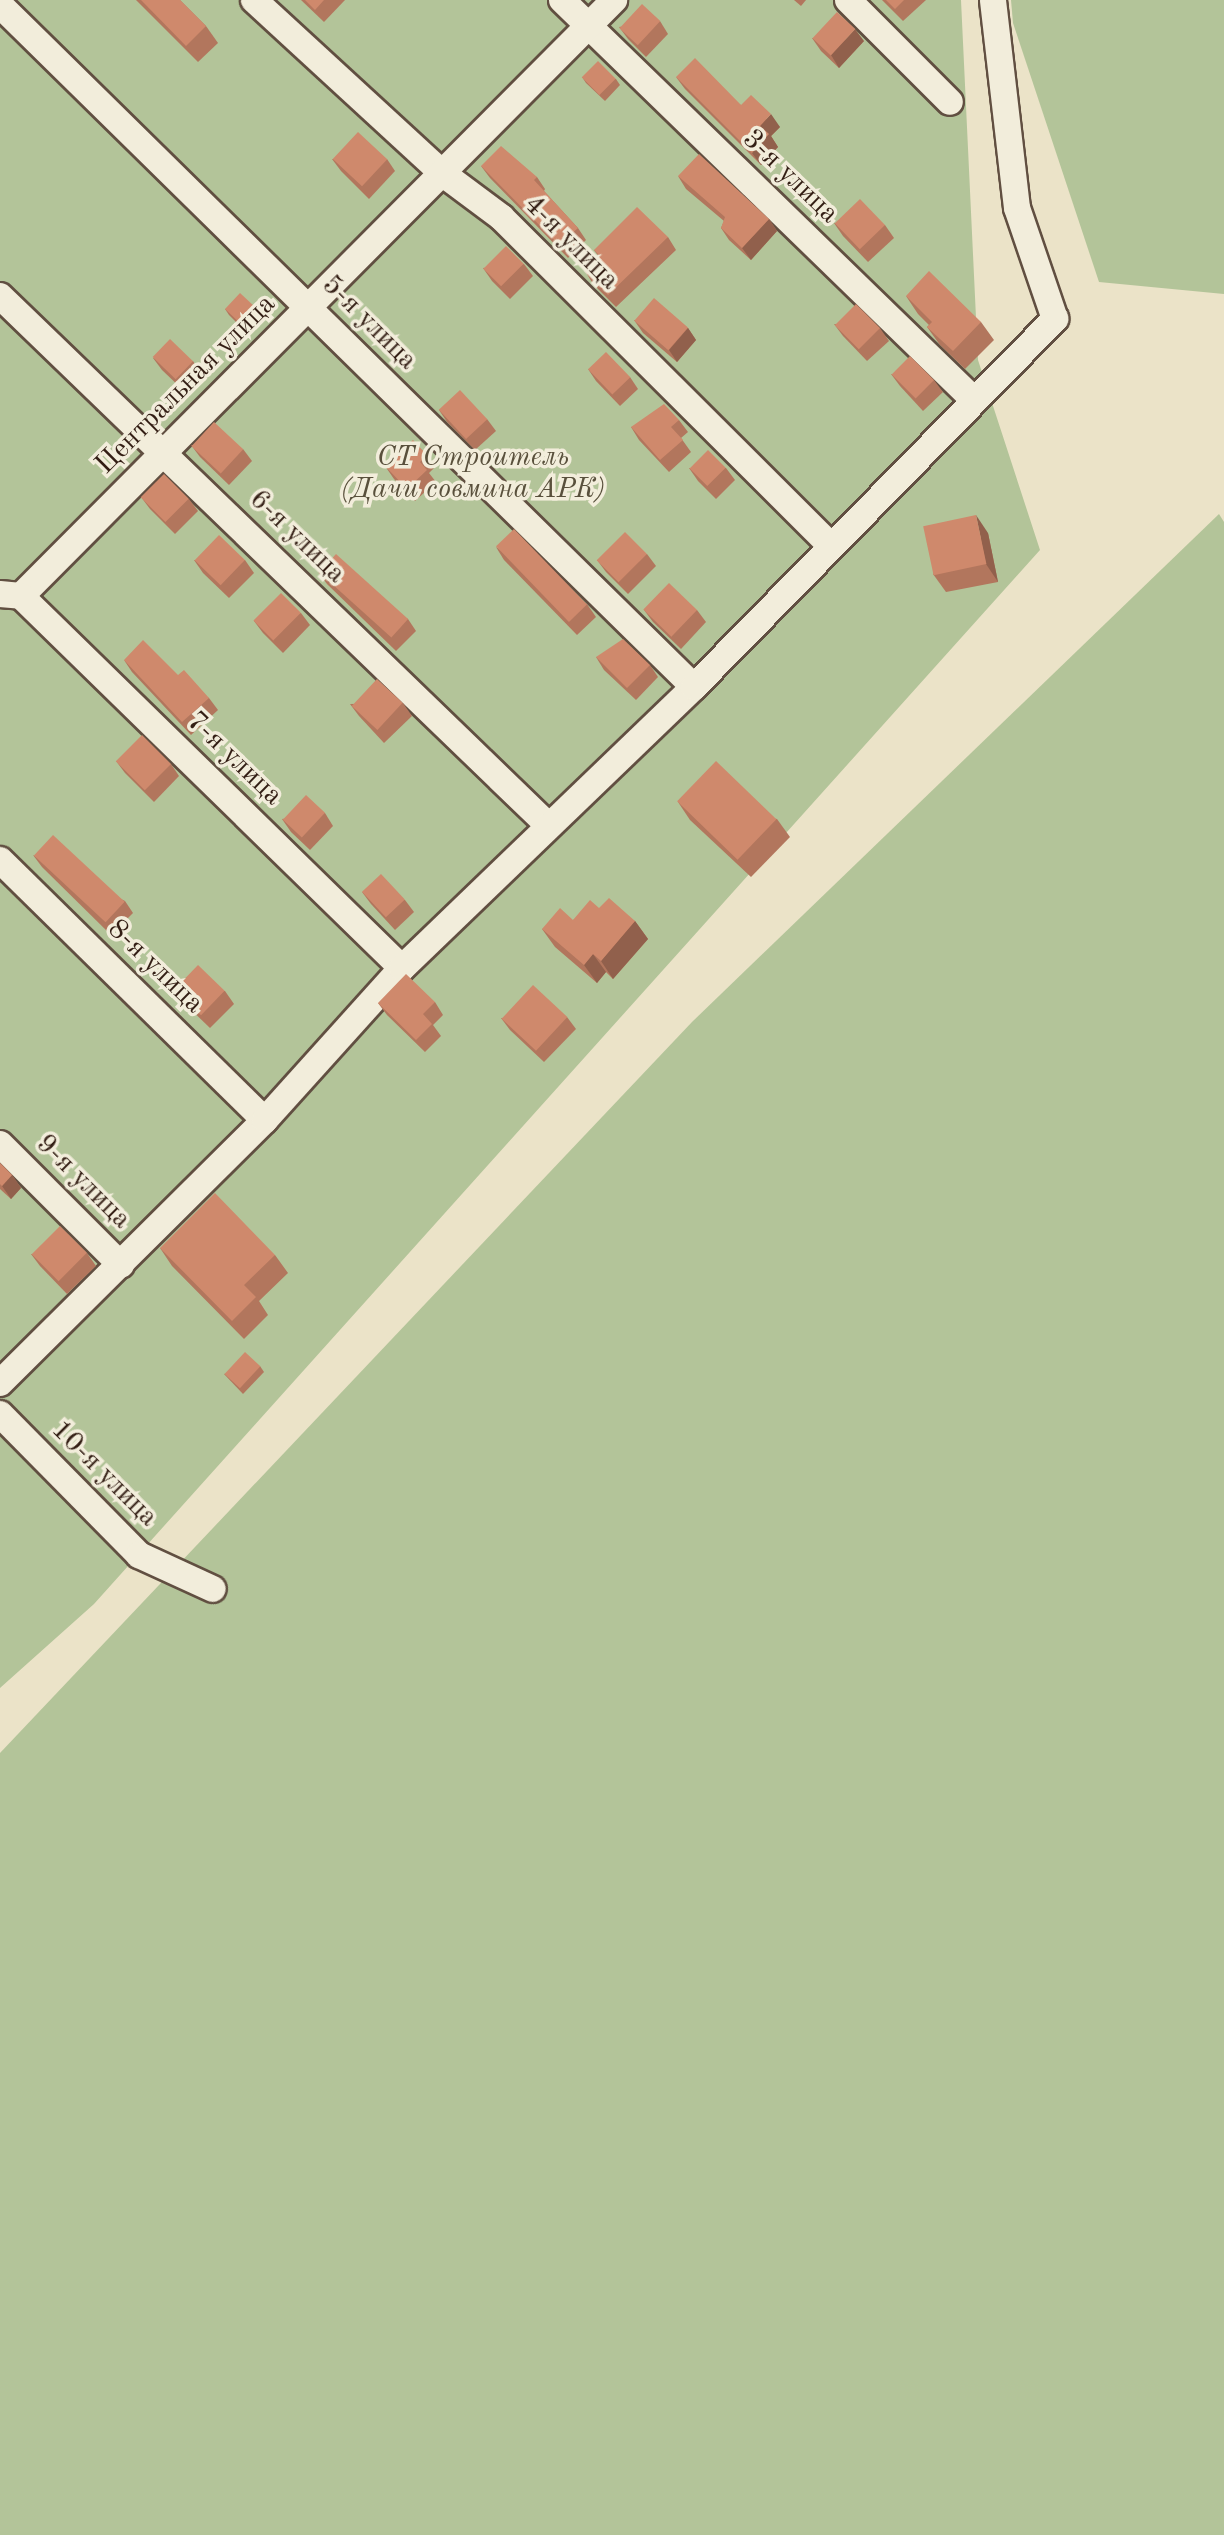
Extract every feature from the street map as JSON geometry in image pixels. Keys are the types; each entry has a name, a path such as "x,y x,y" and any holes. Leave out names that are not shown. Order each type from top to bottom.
{"street":[{"name":"4-я улица","path":"254,0 442,173 501,217 831,546"},
{"name":"3-я улица","path":"562,0 974,400"},
{"name":"Центральная улица","path":"10,595 163,453 614,0"},
{"path":"848,0 950,102"},
{"path":"0,1383 265,1120 402,968 694,687 1055,319 1017,208 993,0"},
{"name":"5-я улица","path":"0,5 694,687"},
{"name":"6-я улица","path":"0,296 548,825"},
{"name":"7-я улица","path":"10,595 402,968"},
{"name":"8-я улица","path":"0,860 265,1120"},
{"name":"9-я улица","path":"0,1144 121,1265"},
{"name":"10-я улица","path":"0,1414 139,1555 213,1589"}],"green space":[{"name":"СТ Строитель (Дачи совмина АРК)","path":"0,0 961,0 978,360 1040,550 94,1604 0,1688"},
{"path":"1011,0 1224,0 1224,294 1099,282 1013,23"},
{"path":"1219,514 1224,522 1224,2535 0,2535 0,1753 692,1022"}],"building":[{"path":"141,0 180,0 206,26 186,46"},
{"path":"305,0 324,0 315,10"},
{"path":"886,0 904,0 895,9"},
{"path":"642,4 660,21 638,45 619,28"},
{"path":"837,12 855,29 831,55 812,38"},
{"path":"695,58 741,105 751,95 771,114 760,126 769,134 752,153 676,77"},
{"path":"598,61 616,79 599,95 582,77"},
{"path":"358,132 387,159 362,186 333,159"},
{"path":"501,146 537,177 534,180 578,228 559,245 481,166"},
{"path":"699,154 769,219 742,248 721,228 725,217 678,176"},
{"path":"860,199 885,225 860,249 835,223"},
{"path":"637,207 668,237 608,295 585,271 600,256 594,250"},
{"path":"506,246 524,264 501,286 483,269"},
{"path":"929,271 981,322 953,351 927,327 932,322 906,296"},
{"path":"240,293 258,310 243,326 225,309"},
{"path":"654,298 688,328 668,350 634,321"},
{"path":"856,304 880,328 859,349 835,325"},
{"path":"170,339 193,361 176,379 153,357"},
{"path":"606,352 630,377 612,395 588,369"},
{"path":"910,356 934,380 916,398 892,374"},
{"path":"460,390 487,419 466,439 439,410"},
{"path":"664,404 679,420 671,427 683,440 660,460 631,427"},
{"path":"214,422 243,449 221,473 191,446"},
{"path":"413,440 427,455 420,462 427,470 407,489 385,466"},
{"path":"708,450 726,468 707,486 690,468"},
{"path":"164,474 189,499 165,522 141,497"},
{"path":"976,515 986,564 934,575 923,526"},
{"path":"514,529 587,605 569,622 496,546"},
{"path":"625,532 647,554 619,582 597,560"},
{"path":"219,535 245,560 221,585 195,560"},
{"path":"336,554 408,619 391,637 319,573"},
{"path":"669,583 697,610 671,637 643,610"},
{"path":"281,593 301,613 273,640 253,621"},
{"path":"623,639 650,665 627,688 596,657"},
{"path":"143,640 178,675 184,670 209,698 182,722 124,660"},
{"path":"377,679 403,703 377,730 352,706"},
{"path":"142,735 171,764 145,790 116,761"},
{"path":"716,761 776,819 738,860 677,801"},
{"path":"306,795 325,813 302,838 283,820"},
{"path":"53,835 125,902 106,922 34,855"},
{"path":"381,874 405,900 386,917 362,892"},
{"path":"609,898 635,921 601,961 593,954 584,965 542,929 560,908 573,920 590,900 599,908"},
{"path":"198,965 225,991 201,1015 174,989"},
{"path":"406,974 435,1002 423,1014 432,1024 416,1040 378,1003"},
{"path":"533,985 567,1017 536,1051 502,1019"},
{"path":"0,1163 12,1175 2,1186 0,1184"},
{"path":"215,1193 275,1255 244,1285 256,1297 232,1321 160,1248"},
{"path":"60,1226 87,1253 59,1281 32,1254"},
{"path":"245,1352 260,1366 240,1388 225,1374"}]}
